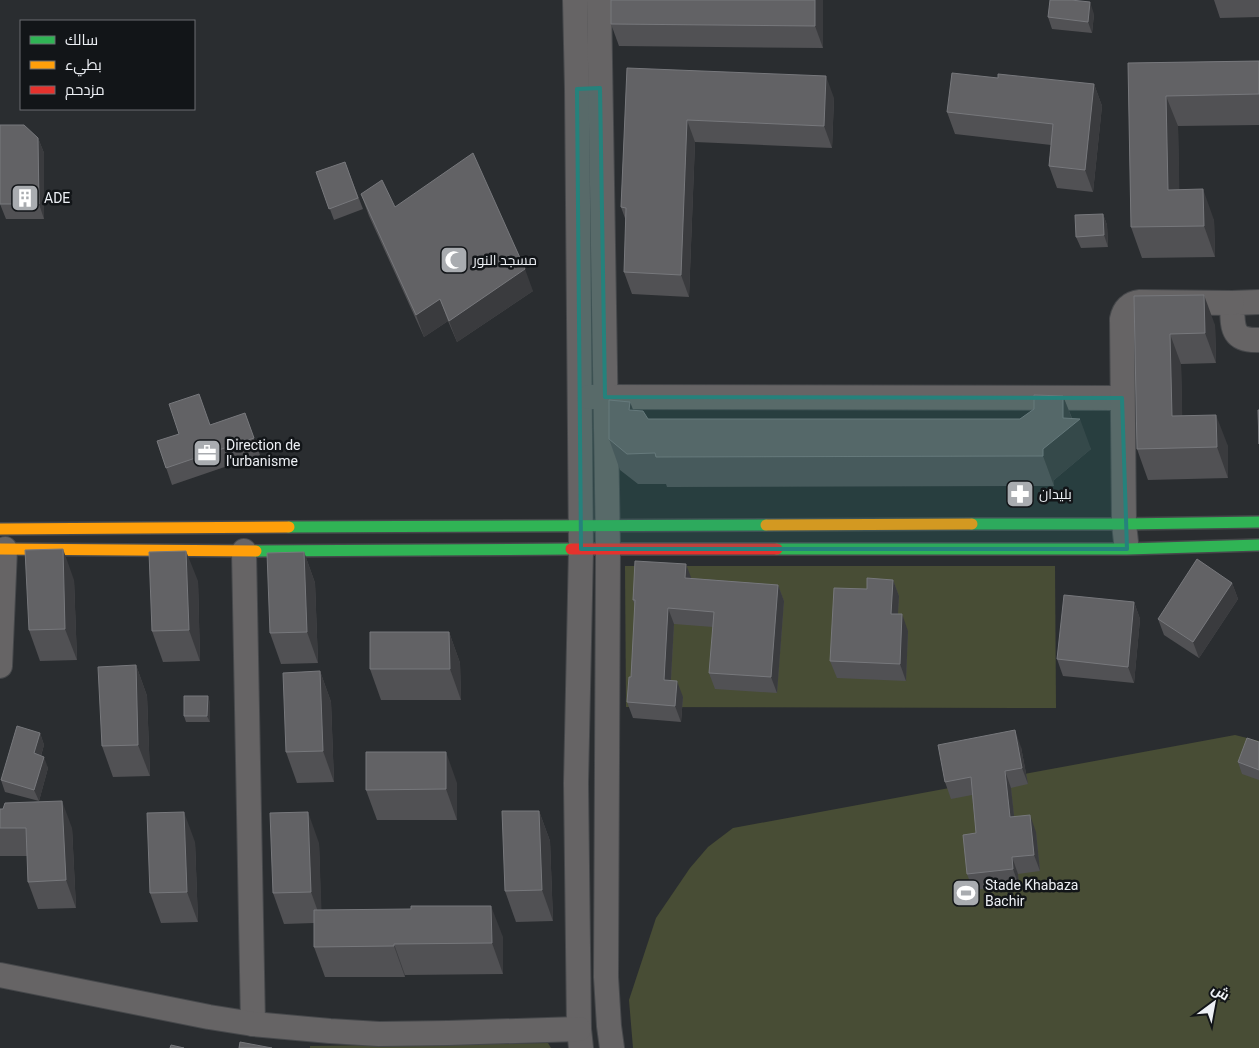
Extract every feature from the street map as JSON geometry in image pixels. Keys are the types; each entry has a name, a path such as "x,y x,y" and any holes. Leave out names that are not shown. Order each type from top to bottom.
{"street":[{"path":"0,975 156,1007 253,1024 379,1034 457,1033 580,1038 576,783 581,525 575,0"},
{"path":"599,0 608,550 606,978 612,1048"},
{"path":"577,88 600,88"},
{"path":"1127,548 1124,524 1123,313 1130,305 1140,302 1259,302"},
{"path":"1232,303 1233,324 1237,334 1246,340 1259,340"},
{"path":"580,397 1122,398"},
{"path":"2,542 581,525 1259,522"},
{"path":"2,542 244,551 1127,548 1259,545"},
{"path":"0,666 2,542"},
{"path":"244,551 253,1024"}],"highlighted area":[{"path":"600,88 605,397 1122,398 1127,549 581,549 577,89"}],"green space":[{"path":"625,566 1055,566 1056,708 626,707"},
{"name":"Stade Khabaza Bachir","path":"1235,735 1259,741 1259,1048 633,1048 629,1000 656,918 690,868 708,847 733,828"},
{"path":"548,1043 551,1048 310,1048 310,1046"}],"building":[{"path":"611,0 815,0 815,26 611,24"},
{"path":"1050,0 1090,2 1088,22 1048,17"},
{"path":"1259,61 1259,94 1166,96 1168,190 1203,189 1204,226 1131,227 1128,63"},
{"path":"627,68 826,76 824,126 687,120 681,275 624,272 626,208 621,207"},
{"path":"952,73 998,78 998,74 1094,84 1085,170 1049,166 1053,124 947,112"},
{"name":"ADE","path":"0,125 24,125 38,138 39,204 0,204"},
{"name":"مسجد النور","path":"473,153 525,269 449,321 440,299 416,315 361,194 382,180 395,207"},
{"path":"345,162 358,198 329,209 316,172"},
{"path":"1103,214 1104,235 1076,237 1075,215"},
{"path":"1204,295 1205,333 1170,334 1172,416 1216,415 1217,447 1137,449 1134,296"},
{"path":"199,394 210,425 245,413 254,438 166,468 157,441 179,434 169,404"},
{"path":"1034,395 1063,396 1063,418 1080,419 1043,449 1043,456 656,457 655,453 627,454 609,439 609,400 630,402 629,410 643,411 648,419 1020,419 1034,409"},
{"path":"1258,410 1259,410 1259,444"},
{"path":"63,549 65,629 29,630 25,550"},
{"path":"186,551 189,630 152,631 149,552"},
{"path":"304,552 307,632 270,633 267,553"},
{"path":"1197,559 1232,583 1193,642 1158,619"},
{"path":"635,561 686,564 685,578 778,585 771,677 709,673 714,612 668,608 664,680 677,681 675,706 627,702 629,677 631,677"},
{"path":"867,578 893,580 891,614 902,614 900,664 830,661 834,588 867,589"},
{"path":"1064,595 1134,602 1128,667 1057,659"},
{"path":"370,632 449,632 450,669 370,669"},
{"path":"136,665 138,745 102,746 98,667"},
{"path":"320,671 323,751 286,752 283,673"},
{"path":"184,696 208,696 207,716 184,716"},
{"path":"17,726 40,733 34,753 44,757 34,790 1,780"},
{"path":"1015,730 1022,768 1005,771 1010,817 1030,815 1034,855 1012,857 1013,869 967,874 963,835 976,833 971,777 945,782 938,745"},
{"path":"1247,738 1259,742 1259,770 1238,762"},
{"path":"366,752 446,752 446,789 366,790"},
{"path":"62,801 66,880 28,882 26,828 0,828 0,809 3,809 5,803"},
{"path":"502,811 539,811 542,890 505,891"},
{"path":"184,812 187,892 150,893 147,813"},
{"path":"308,812 311,892 273,893 270,813"},
{"path":"411,906 491,906 492,943 314,947 314,910 411,909"},
{"path":"240,1042 272,1048 239,1048"},
{"path":"171,1045 184,1048 170,1048"}],"traffic: fast":[{"path":"972,524 1259,522"},
{"path":"289,527 766,525"},
{"path":"777,549 1127,549 1259,545"},
{"path":"256,551 571,549"}],"traffic: slow":[{"path":"766,525 972,524"},
{"path":"0,529 289,527"},
{"path":"0,549 256,551"}],"traffic: jam":[{"path":"571,549 777,549"}],"place":[{"name":"ADE","path":"25,198"},
{"name":"مسجد النور","path":"454,260"},
{"name":"Direction de l'urbanisme","path":"207,453"},
{"name":"بليدان","path":"1020,494"},
{"name":"Stade Khabaza Bachir","path":"966,893"}]}
